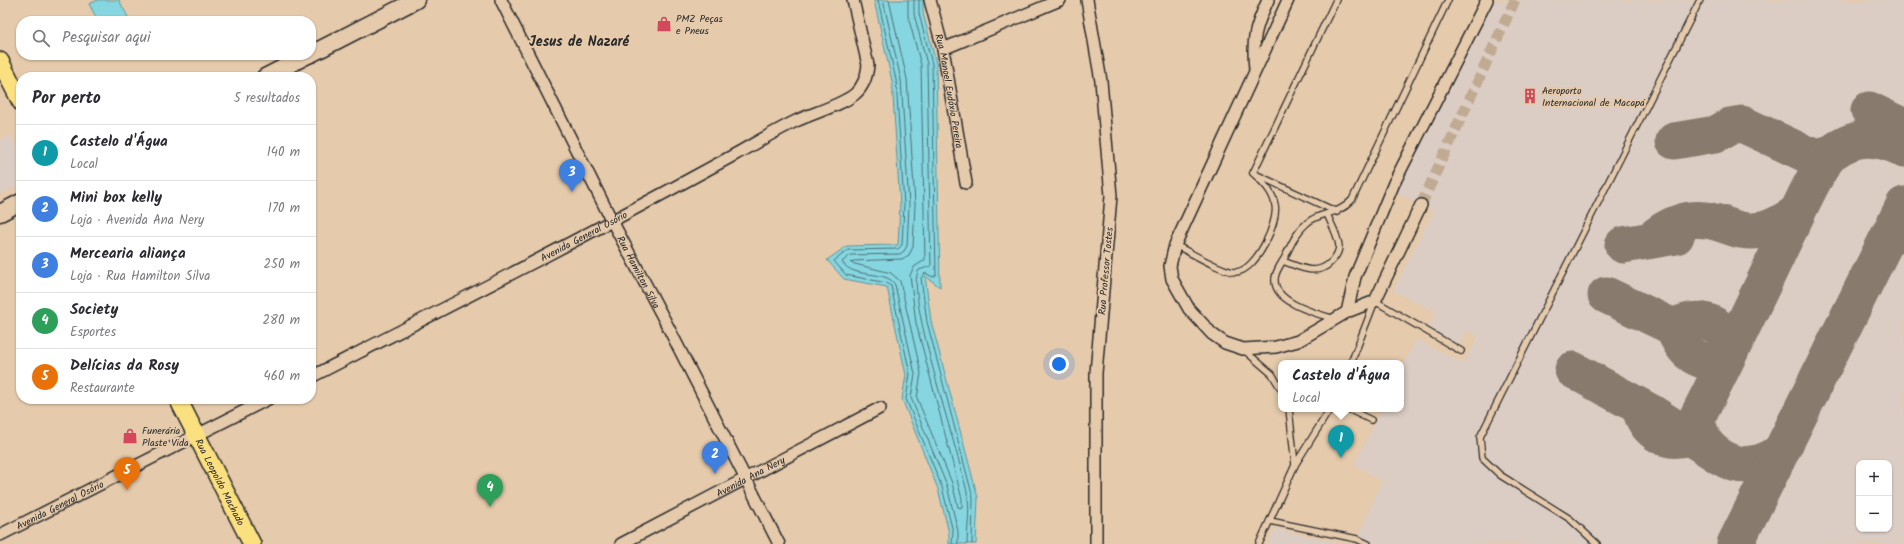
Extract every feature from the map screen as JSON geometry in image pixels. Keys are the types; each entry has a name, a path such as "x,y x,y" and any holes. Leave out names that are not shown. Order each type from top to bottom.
{"main road":[{"path":"0,61 16,92"},
{"name":"Rua Leopoldo Machado","path":"181,404 252,544"}],"street":[{"path":"316,51 416,0"},
{"name":"Rua Hamilton Silva","path":"500,0 779,544"},
{"name":"Avenida General Osório","path":"316,374 612,221 794,122 846,100 862,86 867,74 868,65 853,0"},
{"name":"Rua Manoel Eudóxio Pereira","path":"930,0 943,49 966,182"},
{"path":"943,49 1060,0"},
{"name":"Rua Professor Tostes","path":"1087,0 1101,81 1110,196 1096,374 1096,544"},
{"path":"1256,69 1253,46 1258,23 1268,0"},
{"path":"1288,0 1174,245 1170,266 1172,279 1189,309 1212,334 1225,343 1243,349 1276,347 1298,341 1347,312 1375,301 1421,204"},
{"path":"1347,312 1355,277 1394,183 1486,0"},
{"path":"275,72 298,60"},
{"path":"0,213 16,205"},
{"name":"Avenida General Osório","path":"0,535 258,404"},
{"name":"Avenida Ana Nery","path":"621,544 880,408"}],"lane":[{"path":"1253,173 1336,0"},
{"path":"1335,319 1307,310 1291,302 1277,289 1275,279 1293,240 1308,222 1327,214 1337,212 1352,200 1448,0"},
{"path":"1598,544 1570,519 1500,475 1482,458 1480,438 1700,0"},
{"path":"1253,173 1337,212"},
{"path":"1174,245 1224,270 1235,272 1250,267 1256,260 1269,233 1275,217 1276,207 1274,198 1266,186 1253,173"},
{"path":"1283,260 1299,267 1317,271 1328,265 1337,255 1339,247 1336,235 1327,214"},
{"path":"1352,360 1375,301 1461,351"},
{"path":"1243,349 1272,374 1278,384"},
{"path":"1289,412 1295,465"},
{"path":"1259,544 1295,465 1328,412"},
{"path":"1354,412 1371,420"},
{"path":"1270,521 1357,539 1368,544"}],"shaded area":[{"path":"1490,0 1904,0 1904,544 1355,544 1382,481 1354,465 1380,412 1404,412 1404,364 1416,339 1464,363 1478,336 1467,331 1459,345 1428,329 1436,312 1393,291 1433,211 1394,191"},
{"path":"10,134 16,145 16,187 0,195 0,140"},
{"path":"1275,529 1344,544 1268,544"}],"water":[{"path":"98,0 119,0 127,16 95,16 89,4"},
{"path":"874,0 923,0 923,13 936,63 940,287 925,276 931,321 978,498 976,544 949,544 949,533 938,489 902,399 906,375 887,287 844,279 827,260 847,246 898,245 900,205 892,81"}],"taxiway":[{"path":"1869,110 1904,127"},
{"path":"1674,141 1716,134 1730,126 1742,124 1806,154 1816,157 1829,156"},
{"path":"1640,407 1646,422 1657,434 1671,439 1687,437 1808,191 1827,158 1842,146 1859,140 1877,140 1904,149"},
{"path":"1735,544 1904,205"},
{"path":"1651,240 1671,226 1686,221 1711,221 1741,230 1754,231 1771,227 1797,213"},
{"path":"1623,245 1676,236"},
{"path":"1606,295 1673,327 1691,321 1699,320 1707,322 1721,329 1734,344"},
{"path":"1673,327 1681,343 1691,354 1705,361 1723,364"},
{"path":"1573,370 1652,413 1713,452"},
{"path":"1700,431 1707,445 1728,461 1744,465 1759,463 1780,452"}],"tunnel":[{"path":"1421,205 1515,0"}],"place":[{"name":"PMZ Peças e Pneus","path":"664,24"},
{"name":"Aeroporto Internacional de Macapá","path":"1530,96"},
{"name":"Mercearia aliança","path":"572,192"},
{"name":"Funerária Plaste Vida","path":"130,436"},
{"name":"Castelo d'Água","path":"1341,458"},
{"name":"Mini box kelly","path":"715,474"},
{"name":"Delícias da Rosy","path":"127,490"},
{"name":"Society","path":"490,507"}],"district":[{"name":"Jesus de Nazaré","path":"579,41"}]}
